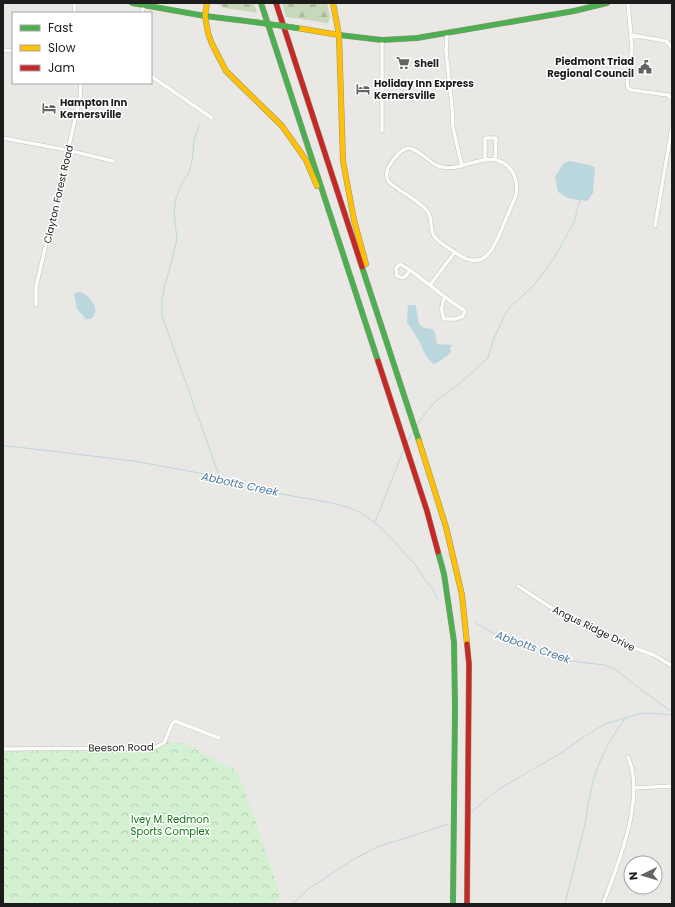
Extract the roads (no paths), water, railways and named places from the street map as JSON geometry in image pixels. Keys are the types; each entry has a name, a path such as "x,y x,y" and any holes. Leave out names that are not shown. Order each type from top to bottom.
{"main road":[{"path":"132,3 205,16 382,40 417,38 574,11 607,3"},
{"path":"207,3 205,16 208,33 226,71 282,126 306,160 338,241"},
{"path":"261,3 427,511 444,574 454,642 455,708 453,904"},
{"path":"276,3 446,527 462,595 468,664 467,904"},
{"path":"333,3 339,35 343,161 354,220 379,318"}],"street":[{"path":"628,3 632,48 627,82 628,88 631,90 668,95 672,98"},
{"path":"447,33 447,73 452,107 453,128 462,166"},
{"path":"631,35 666,41 672,48"},
{"path":"382,40 382,131"},
{"path":"152,77 172,92 212,118"},
{"name":"Clayton Forest Road","path":"36,305 36,287 80,98 81,84"},
{"path":"655,226 672,127"},
{"path":"3,138 67,150 113,161"},
{"path":"485,160 485,138 496,138 495,160"},
{"path":"408,148 414,149 432,163 442,167 453,168 462,166 485,160 495,160 503,163 511,170 516,179 516,195 495,246 489,254 476,260 466,259 435,236 428,212 390,183 386,175 389,167 401,151 408,148"},
{"path":"430,285 455,252"},
{"path":"410,270 465,311 462,317 455,319 444,319 442,309 445,297"},
{"name":"Angus Ridge Drive","path":"518,586 564,616 629,646 654,655 672,666"},
{"name":"Beeson Road","path":"3,749 154,748 164,743 172,724 175,721 219,738"},
{"path":"603,904 617,868 633,808 635,788 634,775 628,757"},
{"path":"635,788 672,786"}],"water":[{"path":"570,161 590,165 595,168 593,193 588,200 585,201 568,198 558,192 555,177 563,164"},
{"path":"80,292 91,299 95,307 94,315 91,319 86,319 77,309 74,295 75,293"},
{"path":"408,305 415,305 419,324 424,328 432,329 435,333 437,344 452,345 450,348 451,352 437,363 433,364 426,356 419,341 407,322"}],"waterway":[{"path":"199,124 194,141 192,161 189,172 182,183 176,198 174,213 177,239 162,299 162,316 220,478"},
{"path":"417,425 436,401 460,383 488,358 493,341 505,314 512,305 533,286 553,260 574,222 580,200"},
{"path":"407,442 412,433"},
{"name":"Abbotts Creek","path":"3,446 134,461 210,475 270,492 332,503 350,508 360,512 386,533 413,562 438,599"},
{"path":"375,522 404,449"},
{"name":"Abbotts Creek","path":"476,623 495,634 518,641 570,661 605,665 616,670 672,712"},
{"path":"471,812 499,789 561,753 605,724 638,714 650,713 672,715"},
{"path":"565,904 585,824 594,777 607,746 626,717"},
{"path":"292,904 307,890 354,859 377,847 449,824"}],"place":[{"name":"Shell","path":"403,63"},
{"name":"Piedmont Triad Regional Council","path":"645,67"},
{"name":"Holiday Inn Express Kernersville","path":"363,89"},
{"name":"Hampton Inn Kernersville","path":"49,108"}],"park label":[{"name":"Ivey M. Redmon Sports Complex","path":"170,824"}]}
